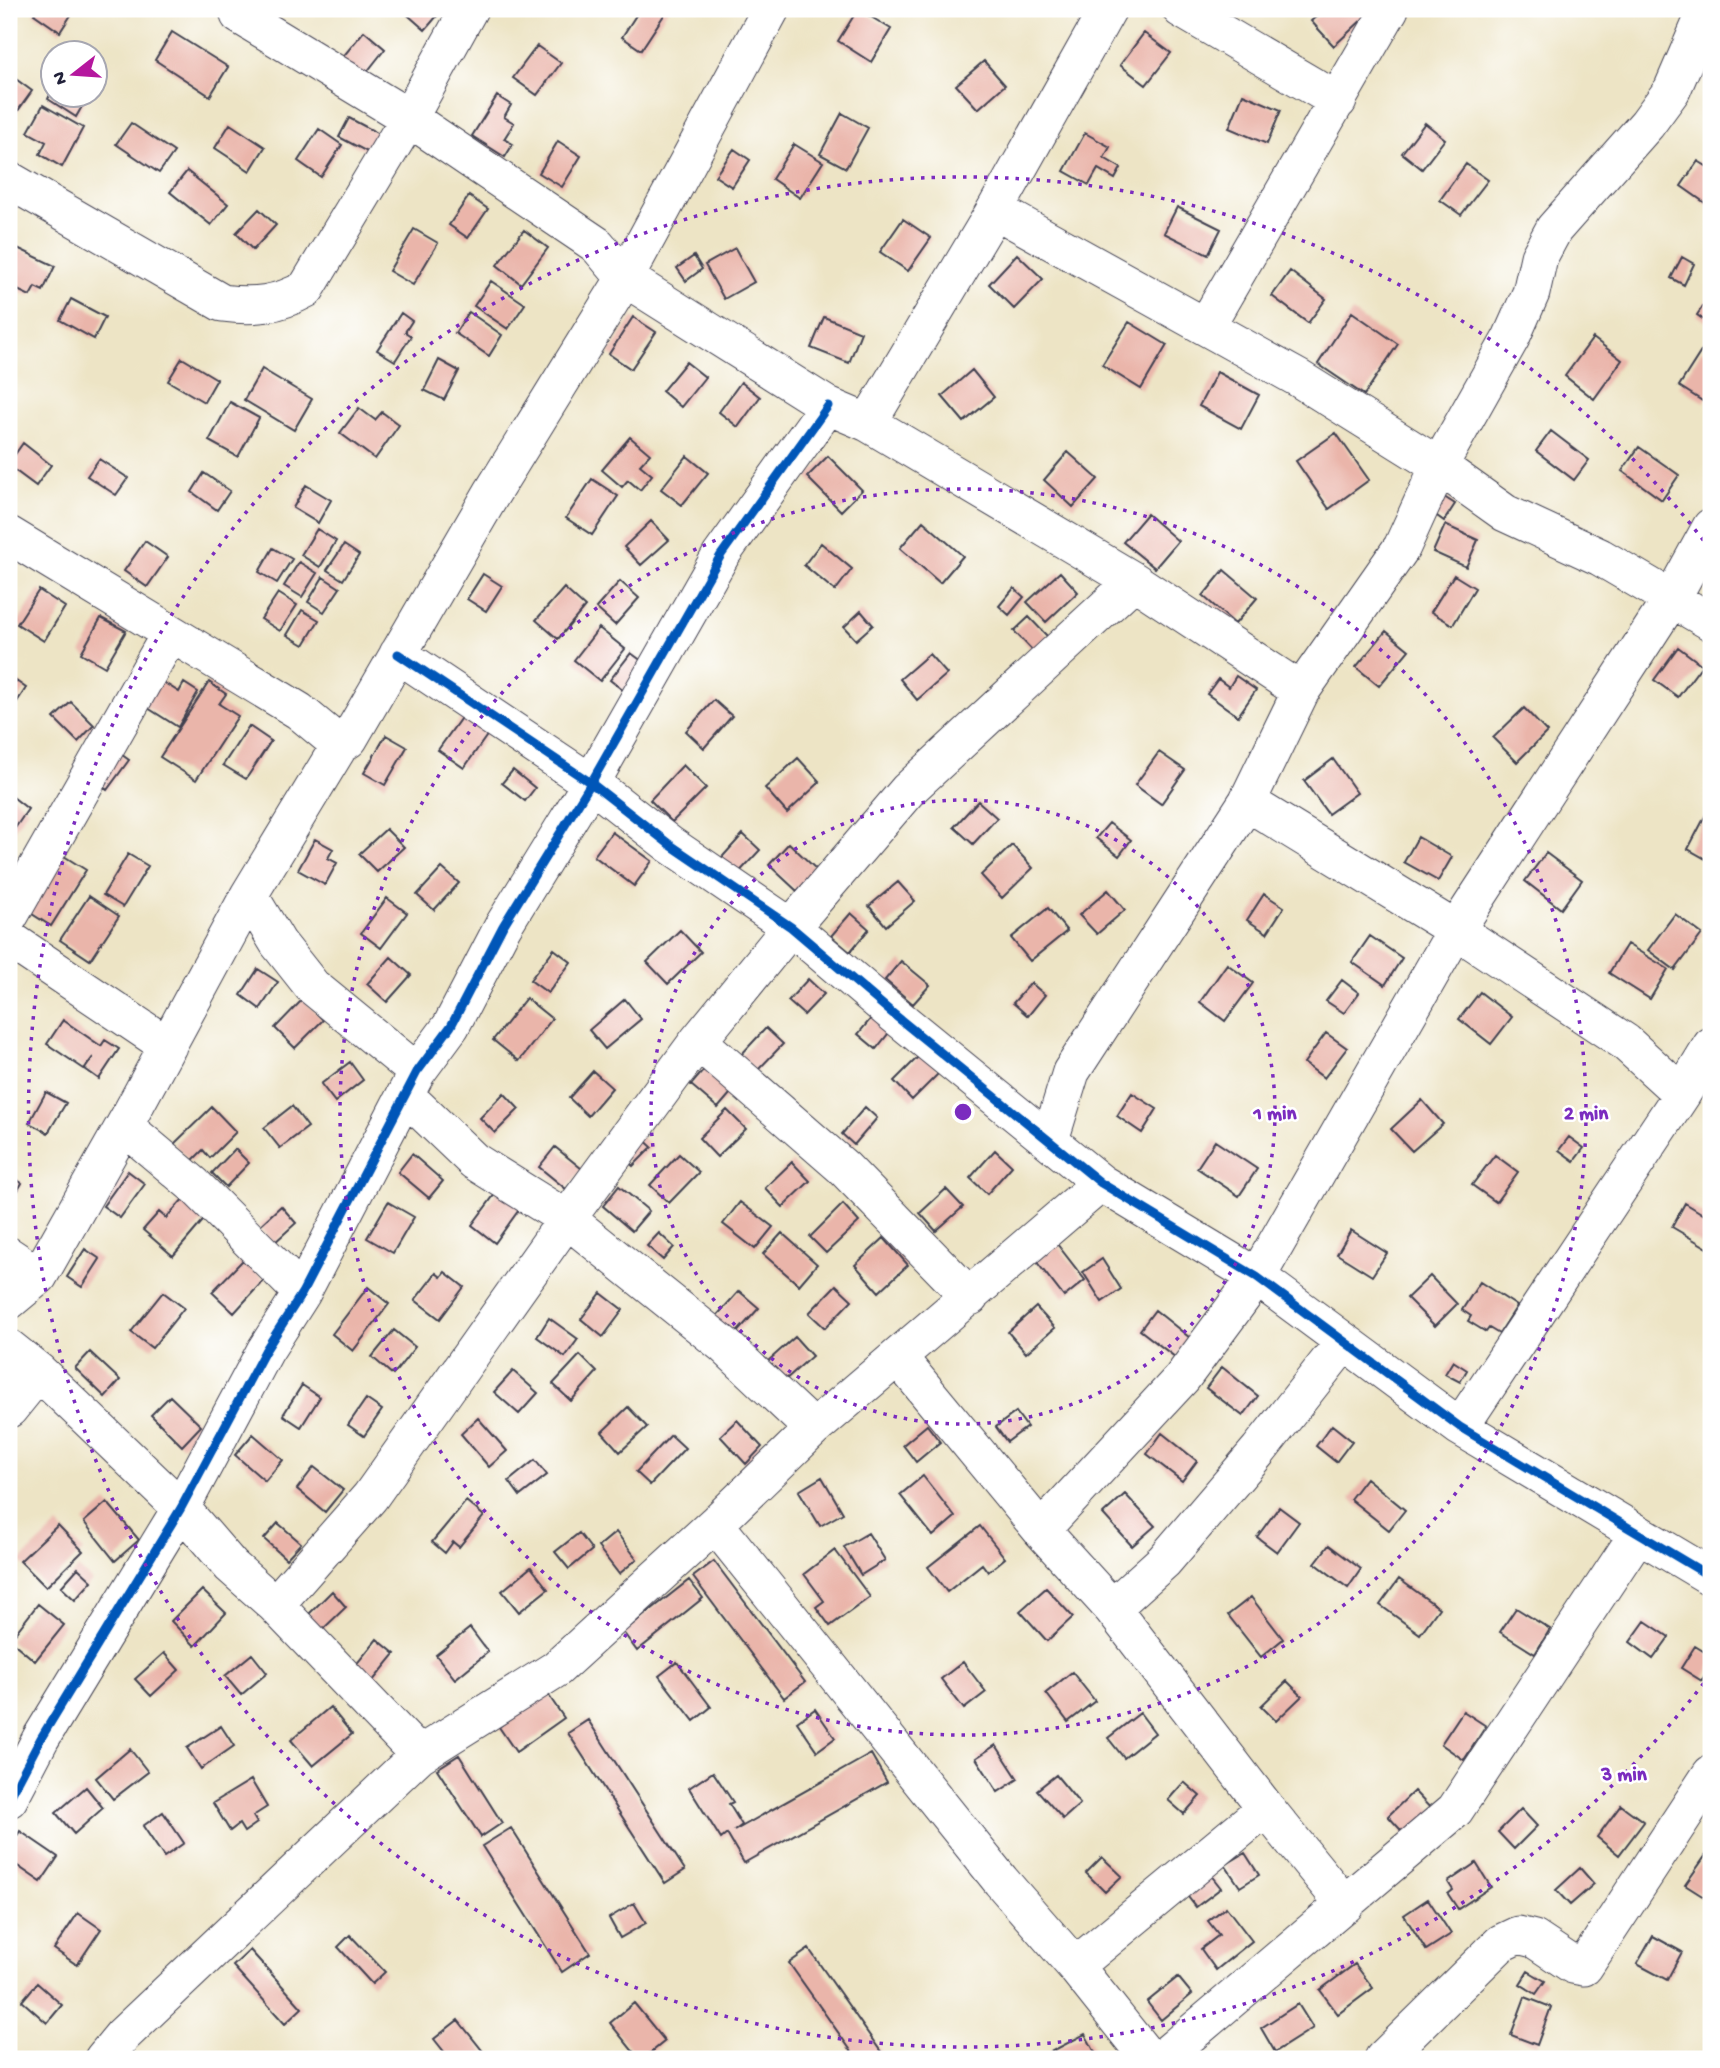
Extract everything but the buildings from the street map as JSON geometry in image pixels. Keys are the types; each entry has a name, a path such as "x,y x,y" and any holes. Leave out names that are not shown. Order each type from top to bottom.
{"street":[{"path":"246,9 239,15 409,118 597,245 625,278 828,407 868,423 1134,581 1301,691"},
{"path":"10,184 222,303 250,306 288,299 306,289 409,118 469,9"},
{"path":"9,1301 39,1276 249,895 340,745 349,739 492,493 625,278 771,9"},
{"path":"868,423 995,210 1108,9"},
{"path":"1181,9 1338,101"},
{"path":"1206,326 1390,9"},
{"path":"1050,1140 1072,1072 1247,802 1301,691 1402,547 1439,466 1511,338 1531,293 1539,257 1554,229 1647,124 1672,90 1706,11"},
{"path":"995,210 1298,378 1439,466 1505,513 1600,557 1711,622"},
{"path":"9,1799 41,1738 181,1508 265,1352 302,1293 412,1084 451,1026 503,926 591,783 721,555 828,407"},
{"path":"1041,1530 1182,1378 1257,1278 1456,930 1672,598 1711,527"},
{"path":"14,550 170,634 299,711 340,745"},
{"path":"275,1605 370,1497 567,1219 698,1041 791,927 908,790 1134,581"},
{"path":"9,917 170,634"},
{"path":"398,654 591,783 669,844 791,927 1101,1183 1257,1278 1460,1427 1711,1577"},
{"path":"1247,802 1456,930 1625,1042 1701,1071 1460,1427"},
{"path":"249,895 278,943 312,986 412,1084 474,1161 567,1219 724,1345 813,1429"},
{"path":"9,939 168,1046"},
{"path":"698,1041 844,1168 970,1297"},
{"path":"124,1126 194,1185 302,1293"},
{"path":"103,2059 122,2036 419,1755 556,1669 715,1524 813,1429 1101,1183"},
{"path":"9,1256 39,1276"},
{"path":"1112,1608 1164,1561 1259,1450 1344,1342"},
{"path":"9,1348 39,1372 181,1508 231,1566 275,1605 419,1755"},
{"path":"898,1357 1041,1530 1112,1608 1266,1808 1345,1905"},
{"path":"9,1409 39,1372"},
{"path":"715,1524 992,1870 1075,1966 1149,2059"},
{"path":"1161,2059 1455,1810 1638,1534"},
{"path":"1383,2059 1501,1943 1518,1935 1534,1939 1573,1965 1584,1967 1711,1774"},
{"path":"1075,1966 1266,1808"}],"cycle path":[{"path":"9,1799 41,1738 181,1508 265,1351 302,1293 417,1072 451,1026 503,926 591,783 721,555 828,406"},
{"path":"398,654 591,783 669,844 791,927 1101,1183 1257,1277 1460,1427 1711,1577"}]}
